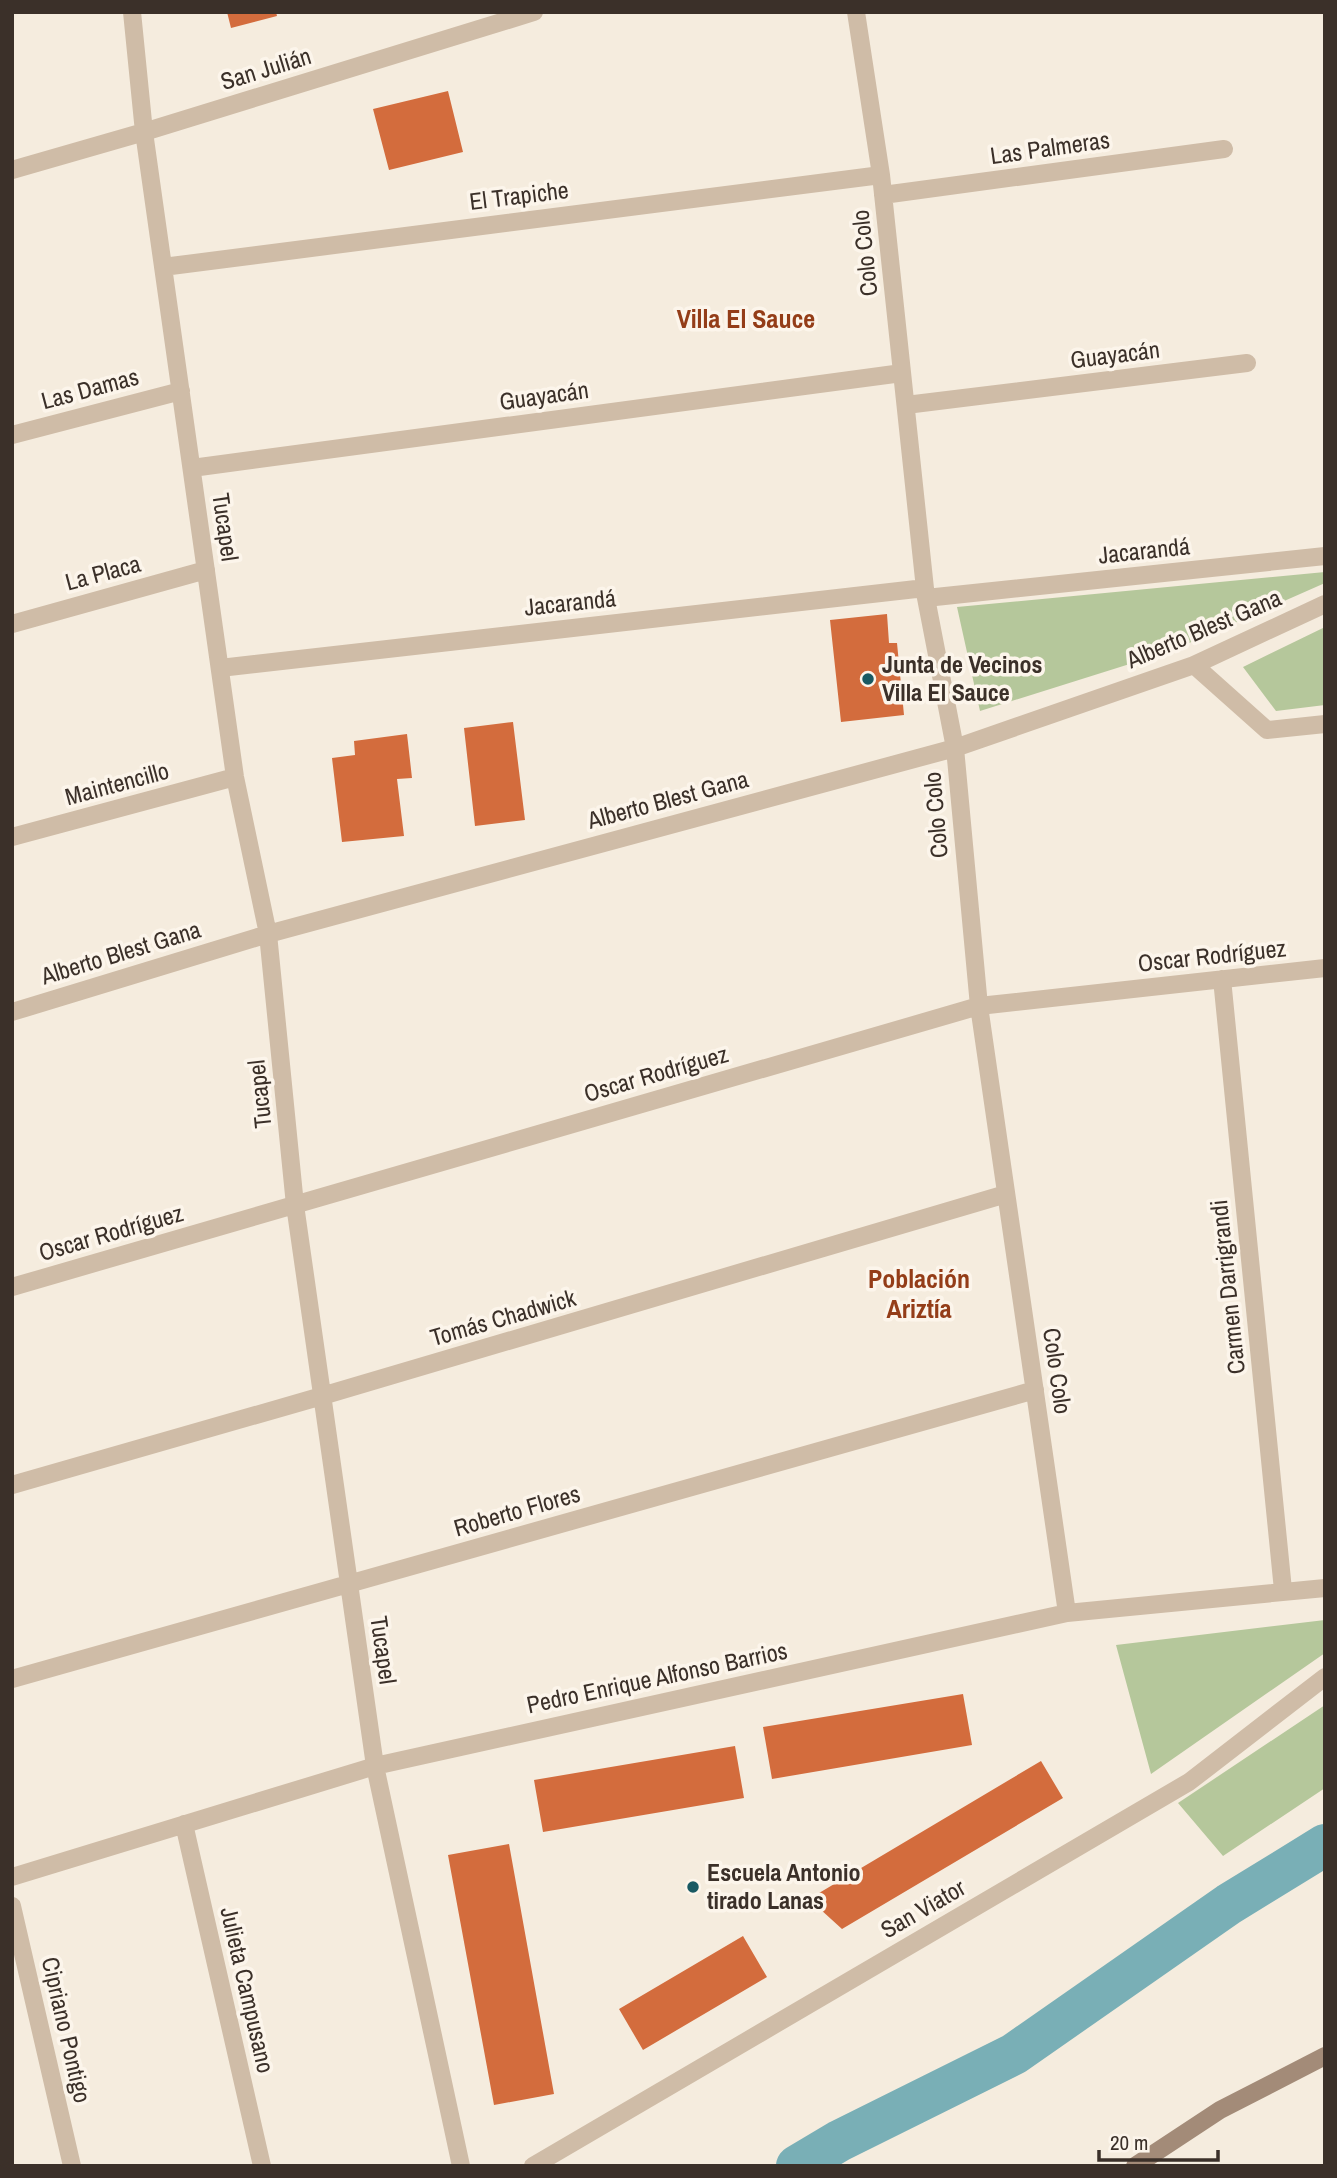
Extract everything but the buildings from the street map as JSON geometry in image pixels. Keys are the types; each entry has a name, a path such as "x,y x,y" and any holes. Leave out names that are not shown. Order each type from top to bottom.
{"main road":[{"path":"1135,2166 1220,2110 1325,2056"}],"street":[{"name":"Tucapel","path":"132,12 144,132 235,777 268,934 295,1205 374,1766 461,2166"},
{"name":"San Julián","path":"12,170 534,12"},
{"name":"Colo Colo","path":"856,12 881,175 926,593 955,748 979,1006 1067,1613"},
{"name":"Las Palmeras","path":"883,195 1224,149"},
{"name":"El Trapiche","path":"163,267 881,175"},
{"name":"Guayacán","path":"906,405 1247,363"},
{"name":"Guayacán","path":"192,468 902,373"},
{"name":"Las Damas","path":"12,435 181,391"},
{"name":"Jacarandá","path":"220,668 926,593 1325,556"},
{"name":"La Placa","path":"12,624 206,570"},
{"name":"Alberto Blest Gana","path":"12,1012 268,934 955,748 1194,665 1325,604"},
{"path":"1194,665 1267,730 1325,724"},
{"name":"Maintencillo","path":"12,837 235,777"},
{"name":"Oscar Rodríguez","path":"12,1287 979,1006 1325,968"},
{"name":"Carmen Darrigrandi","path":"1222,979 1283,1590"},
{"name":"Tomás Chadwick","path":"12,1485 1006,1194"},
{"name":"Roberto Flores","path":"12,1679 1035,1391"},
{"name":"Pedro Enrique Alfonso Barrios","path":"12,1877 374,1766 1067,1613 1325,1588"},
{"name":"San Viator","path":"533,2166 1189,1782 1325,1676"},
{"name":"Julieta Campusano","path":"184,1824 262,2166"},
{"name":"Cipriano Pontigo","path":"12,1906 72,2166"}],"green space":[{"path":"1325,572 1325,583 1171,651 980,711 957,607"},
{"path":"1325,627 1325,705 1276,711 1243,667"},
{"path":"1325,1620 1325,1653 1151,1774 1116,1645"},
{"path":"1325,1705 1325,1788 1223,1856 1178,1803"}],"waterway":[{"path":"797,2166 839,2141 1014,2054 1229,1904 1325,1845"}],"place":[{"name":"Junta de Vecinos Villa El Sauce","path":"868,679"},
{"name":"Escuela Antonio tirado Lanas","path":"693,1887"}],"district":[{"name":"Villa El Sauce","path":"746,319"},
{"name":"Población Ariztía","path":"919,1294"}]}
